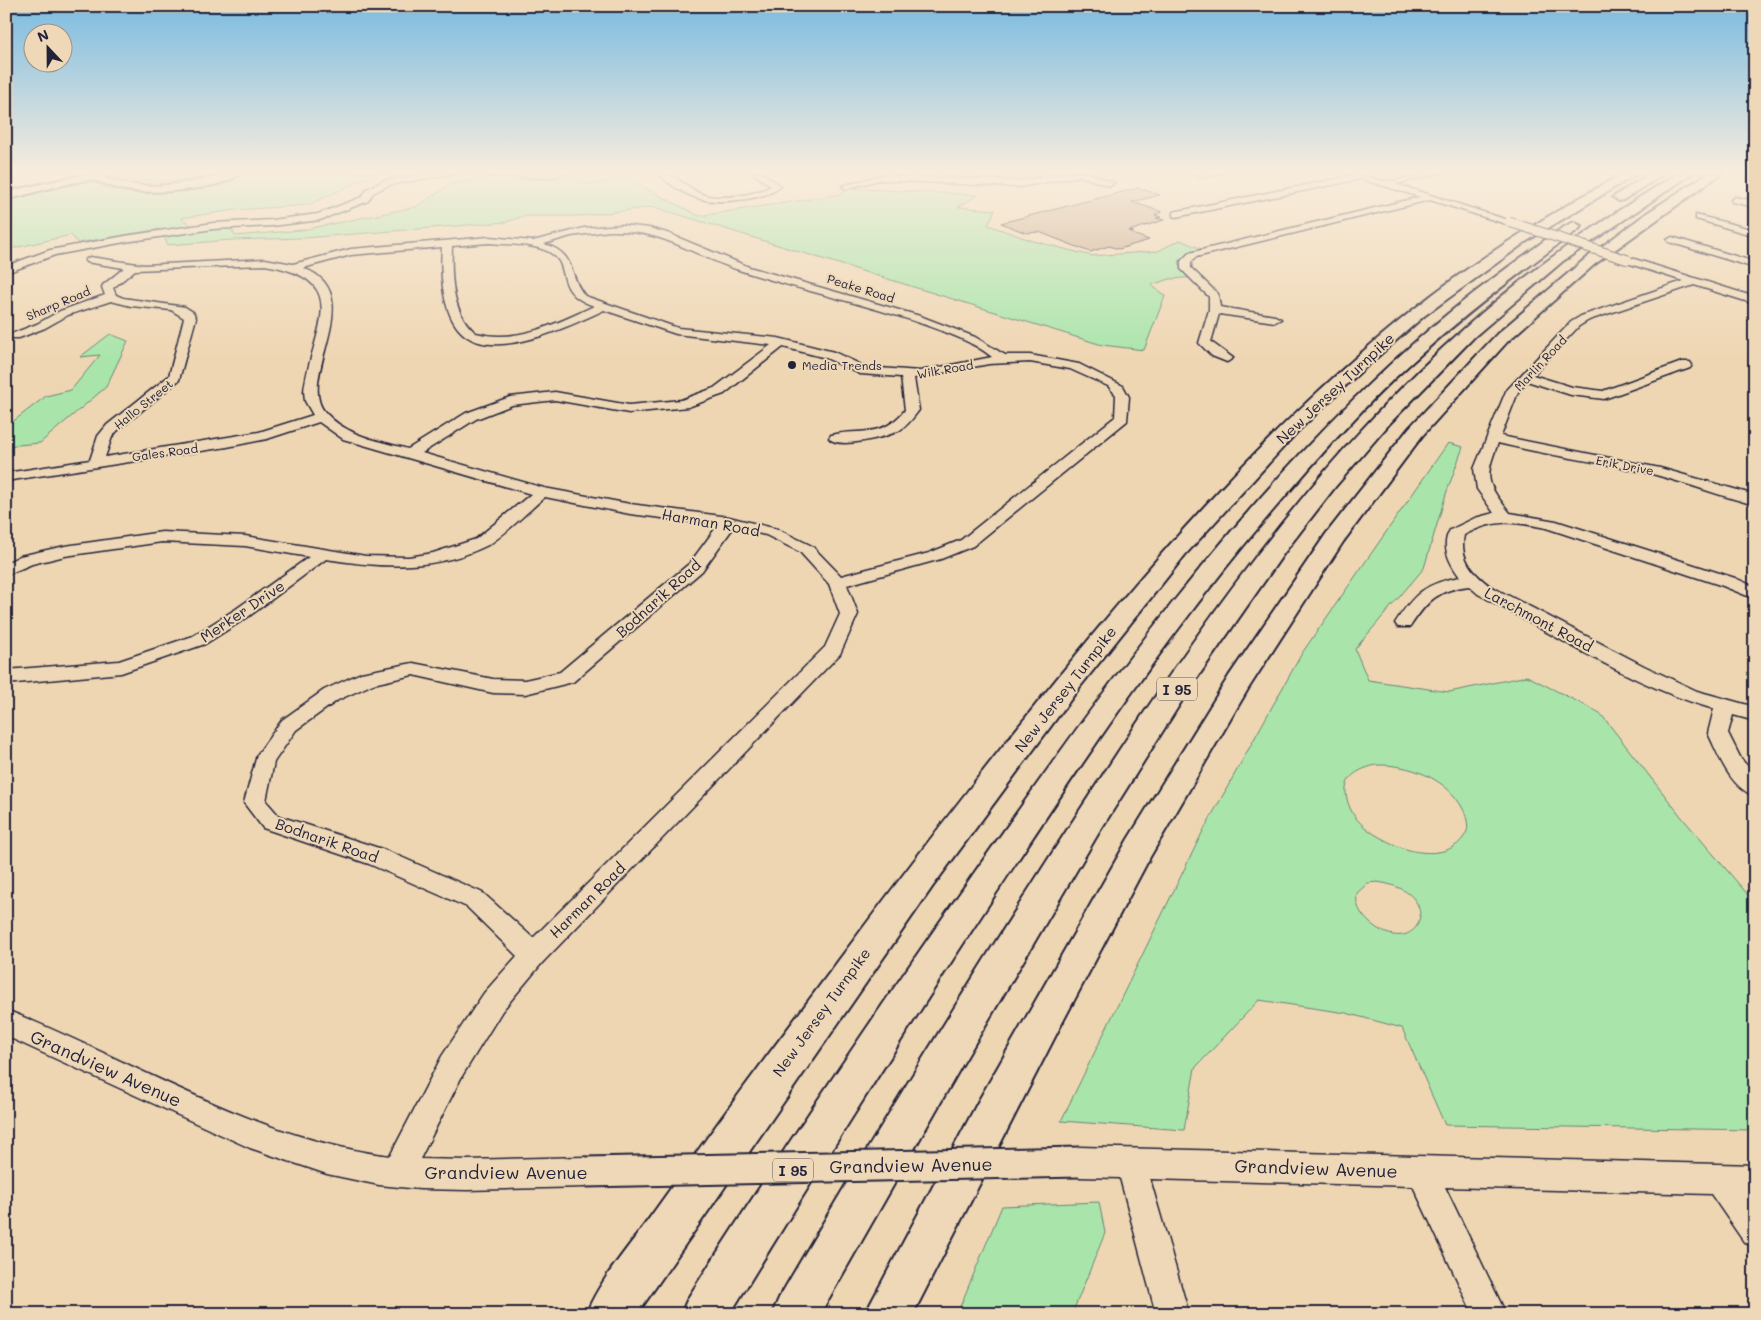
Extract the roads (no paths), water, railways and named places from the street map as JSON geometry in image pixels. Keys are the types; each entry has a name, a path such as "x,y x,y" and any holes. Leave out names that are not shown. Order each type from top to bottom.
{"highway":[{"name":"New Jersey Turnpike","path":"609,1314 745,1118 884,924 1082,666 1220,504 1273,446 1338,383 1419,312 1528,235"},
{"name":"New Jersey Turnpike","path":"704,1314 799,1160 1029,817 1196,589 1305,459 1414,348 1499,278 1562,235"},
{"name":"I 95","path":"795,1314 860,1198 1086,826 1167,703 1289,533 1375,430 1456,345 1504,302 1593,235"},
{"path":"888,1314 1029,1045 1136,851 1212,723 1327,547 1428,418 1506,334 1600,254 1628,235"}],"street":[{"path":"6,270 34,258 76,248 159,235"},
{"name":"Peake Road","path":"534,244 568,235"},
{"name":"Peake Road","path":"661,235 743,269 872,304 967,336 985,344 1001,358"},
{"path":"1227,358 1216,353 1205,343 1215,310 1214,296 1186,268 1186,261 1202,251 1273,235"},
{"path":"1548,235 1755,301"},
{"name":"Wilk Road","path":"293,266 341,253 447,243 489,240 534,244 550,249 560,256 567,266 570,285 581,298 676,331 781,343 830,355 864,370 907,375 920,375 1017,356 1043,358 1085,371 1115,385 1122,394 1122,418 967,543 935,556 837,582"},
{"path":"1672,240 1755,265"},
{"path":"447,243 446,278 460,322 471,334 495,339 531,335 553,330 603,306"},
{"path":"90,260 131,268 252,262 293,266 317,279 327,296 324,337 311,385 314,405 321,417"},
{"path":"111,297 107,287 131,268"},
{"name":"Marlin Road","path":"1505,517 1485,492 1481,480 1481,469 1512,391 1575,324 1585,318 1694,281"},
{"name":"Sharp Road","path":"15,336 40,326 64,313 111,297"},
{"name":"Hallo Street","path":"96,463 105,436 112,428 175,377 190,318 189,314 179,309 124,302 111,297"},
{"path":"1215,310 1275,319"},
{"path":"408,455 471,416 510,402 555,396 629,409 683,404 719,390 781,343"},
{"path":"1526,377 1571,391 1604,395 1686,365"},
{"path":"836,438 864,438 891,431 904,421 912,410 907,375"},
{"name":"Harman Road","path":"321,417 348,436 408,455 542,492 630,509 729,522 771,532 806,549 837,582 848,614 833,650 533,955 493,1002 452,1066 398,1172"},
{"name":"Gales Road","path":"6,477 253,438 321,417"},
{"name":"Erik Drive","path":"1494,438 1548,451 1612,461 1660,472 1755,500"},
{"path":"6,570 26,560 65,551 162,537 245,541 366,561 409,562 436,558 482,542 542,492"},
{"name":"Larchmont Road","path":"1755,594 1729,582 1550,524 1505,517 1476,521 1456,533 1452,544 1456,559 1472,581 1484,590 1637,671 1691,696 1755,714"},
{"name":"Bodnarik Road","path":"533,955 475,900 377,857 271,822 255,803 264,761 289,725 331,695 368,678 412,669 493,686 526,687 566,677 696,567 729,522"},
{"name":"Merker Drive","path":"6,678 121,667 198,640 242,613 323,554"},
{"path":"1404,622 1419,599 1436,587 1472,581"},
{"path":"1725,706 1718,733 1733,764 1755,788"},
{"name":"Grandview Avenue","path":"6,1023 267,1141 334,1162 398,1172 479,1174 1079,1162 1755,1180"},
{"path":"1131,1163 1173,1314"},
{"path":"1422,1171 1490,1314"},
{"path":"1720,1180 1755,1231"}],"place":[{"name":"Media Trends","path":"792,365"}]}
